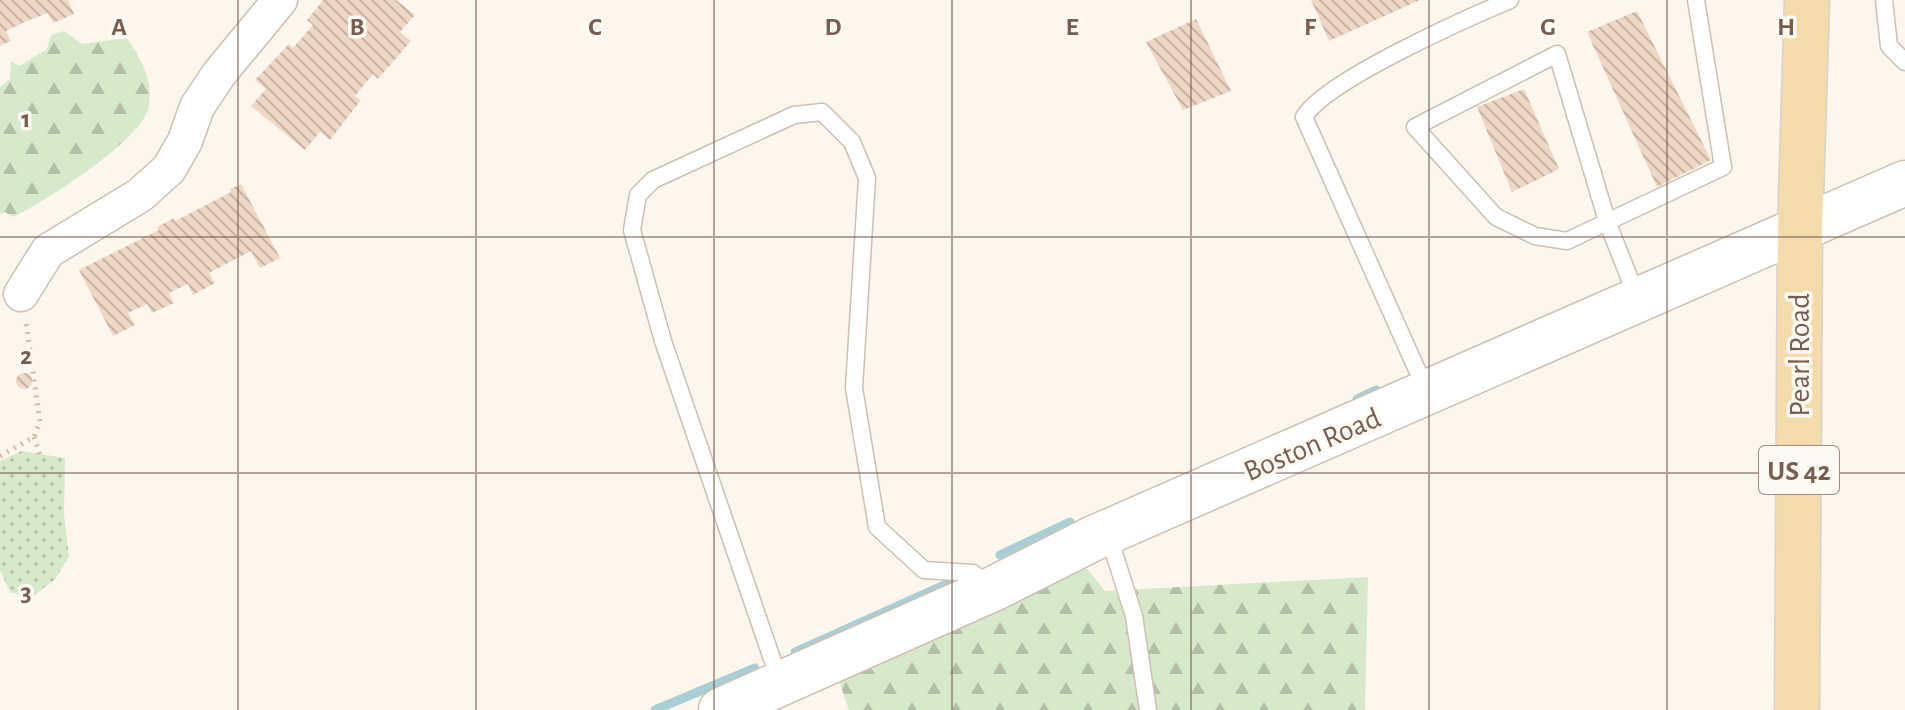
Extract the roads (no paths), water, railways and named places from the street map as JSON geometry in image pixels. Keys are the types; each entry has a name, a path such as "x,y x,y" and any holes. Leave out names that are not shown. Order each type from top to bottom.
{"main road":[{"name":"Pearl Road","path":"1797,710 1800,229 1807,0"}],"street":[{"path":"21,294 48,251 140,195 169,169 197,107 219,74 280,0"},
{"name":"Boston Road","path":"721,710 995,588 1108,532 1905,183"}],"lane":[{"path":"1428,394 1304,117 1311,105 1364,73 1510,0"},
{"path":"1639,302 1608,224 1557,54 1415,127 1496,217 1535,236 1567,241 1608,224 1723,167 1696,0"},
{"path":"1884,0 1889,46 1905,62"},
{"path":"780,684 663,341 632,230 638,195 653,180 794,115 822,112 852,142 867,178 854,388 877,527 924,570 973,573 995,588"},
{"path":"1108,532 1134,616 1148,710"}],"waterway":[{"path":"1357,399 1376,390"},
{"path":"1000,555 1070,522"},
{"path":"795,652 953,581"},
{"path":"655,710 755,668"}]}
